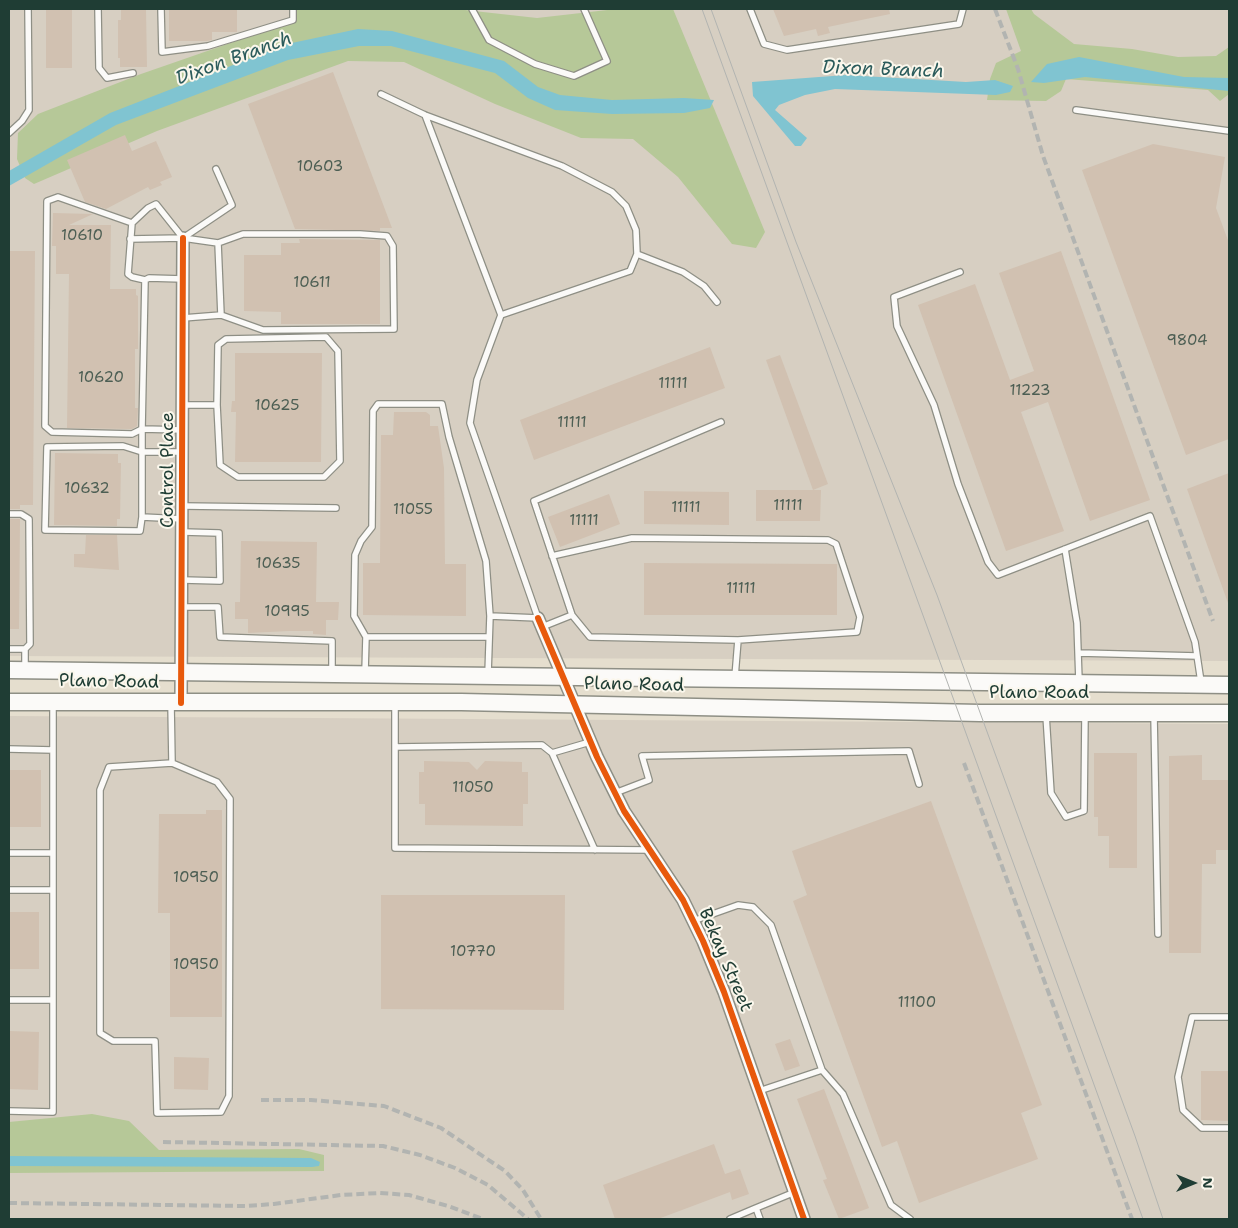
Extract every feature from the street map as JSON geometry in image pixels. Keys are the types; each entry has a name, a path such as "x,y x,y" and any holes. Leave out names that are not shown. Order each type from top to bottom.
{"main road":[{"name":"Plano Road","path":"17,670 1229,685"},
{"name":"Plano Road","path":"9,702 395,702 1046,713 1229,713"}],"street":[{"name":"Control Place","path":"176,702 182,671 183,238"},
{"name":"Bekay Street","path":"540,622 590,742 615,793 693,921 724,992 804,1219"}],"lane":[{"path":"9,133 22,121 29,110 28,9"},
{"path":"98,9 99,68 107,78 133,73"},
{"path":"161,9 162,52 208,46 293,20 293,9"},
{"path":"472,9 490,40 535,64 574,76 607,62 584,9"},
{"path":"750,9 764,44 786,50 959,24 963,9"},
{"path":"381,94 425,114 562,166 612,192 626,206 636,230 637,254 630,271 501,315"},
{"path":"1076,110 1229,131"},
{"path":"425,114 501,315 477,380 470,423 540,622"},
{"path":"183,238 232,205 216,168"},
{"path":"132,223 58,197 47,201 45,426 52,432 132,434 142,429 183,430"},
{"path":"183,238 156,204 148,208 132,223 128,274 145,280 149,278 183,279"},
{"path":"130,239 183,238 218,243 243,234 360,234 387,236 393,246 394,329 263,330 221,315 183,318"},
{"path":"218,243 221,315"},
{"path":"637,254 682,272 704,286 717,302"},
{"path":"960,272 894,297 897,326 934,405 958,484 988,562 998,575 1150,516 1195,642 1201,684"},
{"path":"145,280 142,429 142,452 142,517 140,531 45,530 47,447 122,446 142,452 183,452"},
{"path":"326,338 338,351 340,461 324,476 238,478 220,465 217,405 218,345 226,339 326,338"},
{"path":"365,674 366,637 354,616 355,555 361,542 372,527 373,411 378,404 442,404 449,438 486,561 490,616 488,676"},
{"path":"183,405 217,405"},
{"path":"552,556 632,538 828,540 836,544 860,617 857,632 738,640 590,637 572,615 552,556 534,501 721,422"},
{"path":"183,506 336,508"},
{"path":"9,514 21,514 29,519 30,644 25,649 17,670"},
{"path":"142,517 183,519"},
{"path":"183,532 219,533 220,581 183,580"},
{"path":"1065,549 1077,623 1079,683"},
{"path":"182,607 218,607 220,637 332,641 332,674"},
{"path":"490,616 540,622 572,615"},
{"path":"366,637 489,637"},
{"path":"735,680 738,640"},
{"path":"9,649 25,649"},
{"path":"1079,653 1197,656"},
{"path":"9,1111 53,1112 53,701"},
{"path":"172,763 176,702"},
{"path":"395,702 395,848 651,850"},
{"path":"1046,713 1046,750 1051,793 1066,817 1084,811 1085,713"},
{"path":"1154,713 1158,934"},
{"path":"552,753 590,742"},
{"path":"395,747 542,745 552,753 595,850"},
{"path":"9,749 53,750"},
{"path":"615,793 649,780 642,756 909,751 919,784"},
{"path":"172,763 217,782 230,799 229,1096 221,1112 156,1113 155,1041 113,1041 100,1033 100,790 109,767 172,763"},
{"path":"9,853 53,853"},
{"path":"9,890 53,890"},
{"path":"693,921 738,905 753,907 771,926 822,1070 843,1094 891,1205 910,1219"},
{"path":"9,1000 53,1000"},
{"path":"1229,1017 1192,1017 1178,1077 1183,1110 1202,1128 1229,1128"},
{"path":"759,1092 822,1070"},
{"path":"730,1219 795,1192"},
{"path":"756,1208 760,1219"}],"shaded area":[{"path":"9,9 1229,9 1229,661 9,656"},
{"path":"9,716 1229,724 1229,1219 9,1219"}],"green space":[{"path":"297,9 456,9 537,18 616,9 673,9 765,232 756,248 732,244 678,177 633,139 581,138 495,104 404,62 348,61 157,131 34,184 25,178 17,159 18,133 38,114 141,74 288,23"},
{"path":"1006,9 1031,9 1034,14 1074,44 1132,49 1178,57 1216,56 1229,47 1229,94 1220,101 1208,90 1066,79 1061,91 1046,101 987,100 990,79 996,63 1021,51"},
{"path":"92,1114 129,1121 159,1150 299,1149 324,1155 324,1171 9,1173 9,1122"}],"water":[{"path":"358,29 392,31 504,61 538,87 560,95 612,100 684,98 714,100 710,108 684,113 612,114 555,110 528,98 495,73 391,46 359,46 288,60 116,125 9,186 9,171 110,113 287,44"},
{"path":"1079,57 1184,77 1229,78 1229,91 1085,77 1044,83 1031,82 1047,64"},
{"path":"846,75 966,82 995,80 1013,86 1010,92 996,95 835,89 805,95 779,105 775,110 807,138 801,146 795,146 753,96 752,82"},
{"path":"9,1156 311,1158 320,1162 319,1166 312,1167 9,1166"}],"building":[{"path":"169,9 237,9 237,32 212,32 212,40 207,41 169,41"},
{"path":"773,9 889,9 890,14 828,27 830,33 818,36 816,29 784,36"},
{"path":"46,10 72,10 72,68 46,68"},
{"path":"121,10 146,10 147,67 120,67 120,58 118,58 118,20 121,20"},
{"path":"333,72 392,228 380,228 380,231 295,229 248,104"},
{"path":"125,135 132,151 156,141 172,177 160,182 162,185 150,190 148,187 106,209 85,202 67,160"},
{"path":"1153,144 1225,157 1216,208 1229,243 1229,439 1186,455 1082,170"},
{"path":"53,213 93,214 69,225 111,225 110,289 136,289 136,295 138,296 138,349 135,349 135,408 138,408 137,426 132,429 67,428 69,274 56,274 56,246 52,246"},
{"path":"299,239 380,240 380,324 281,324 281,312 244,311 244,255 281,255 281,243 300,243"},
{"path":"9,251 35,251 33,505 20,505 20,509 9,509"},
{"path":"1061,251 1150,500 1090,521 1048,402 1021,412 1064,531 1006,551 918,305 975,284 1010,380 1034,371 999,273"},
{"path":"710,347 725,388 534,460 520,420"},
{"path":"235,353 322,353 321,462 235,462 236,412 231,412 232,401 235,401"},
{"path":"780,355 828,484 813,490 766,360"},
{"path":"394,412 426,412 430,415 430,426 438,426 444,468 445,564 466,564 466,616 363,615 363,563 380,563 381,435 393,435"},
{"path":"55,453 118,454 118,463 121,463 120,519 117,519 117,526 54,525"},
{"path":"1229,473 1229,603 1228,603 1187,489"},
{"path":"756,490 821,490 820,521 756,521"},
{"path":"644,491 729,492 729,525 644,524"},
{"path":"609,494 620,524 560,547 548,517"},
{"path":"9,519 20,519 19,629 9,629"},
{"path":"86,535 117,535 119,570 74,567 74,554 85,554"},
{"path":"241,541 317,542 316,602 339,602 338,620 326,620 326,635 313,634 313,631 248,633 248,619 235,619 235,602 240,602"},
{"path":"644,563 837,564 837,615 644,615"},
{"path":"1094,753 1137,753 1137,868 1109,868 1109,836 1098,836 1098,817 1094,817"},
{"path":"1202,755 1202,780 1229,780 1229,850 1216,850 1216,864 1202,864 1201,953 1169,953 1169,756"},
{"path":"424,761 469,762 477,770 485,761 522,762 522,772 528,772 528,804 523,804 523,826 425,825 425,804 419,804 419,772 424,772"},
{"path":"9,770 41,770 41,827 9,827"},
{"path":"931,801 1042,1105 1021,1113 1038,1159 919,1203 897,1141 882,1147 793,901 807,895 792,851"},
{"path":"206,810 222,810 222,1017 170,1017 170,913 158,913 159,814 206,814"},
{"path":"381,895 565,895 564,1010 381,1009"},
{"path":"9,912 39,912 39,969 9,969"},
{"path":"9,1031 39,1032 38,1090 9,1089"},
{"path":"790,1039 800,1066 785,1071 775,1044"},
{"path":"174,1057 209,1058 208,1090 174,1089"},
{"path":"1201,1071 1229,1071 1229,1121 1201,1120"},
{"path":"824,1089 869,1208 839,1219 823,1180 827,1179 797,1099"},
{"path":"714,1144 725,1174 740,1169 749,1194 732,1200 730,1192 658,1219 615,1219 603,1185"}],"tram line":[{"path":"702,9 1143,1219"},
{"path":"711,9 796,242 937,595 1135,1136 1163,1219"}],"railway":[{"path":"995,9 1018,69 1043,156 1213,621"},
{"path":"964,763 1132,1219"},
{"path":"261,1100 311,1100 384,1106 441,1128 505,1171 523,1190 541,1219"},
{"path":"163,1142 383,1146 420,1155 455,1168 488,1185 528,1219"},
{"path":"9,1203 245,1206 341,1195 380,1193 409,1195 448,1206 483,1219"}],"cycle path":[{"path":"181,703 183,238"},
{"path":"538,618 597,757 624,811 683,900 703,941 724,992 804,1219"}],"water label":[{"name":"Dixon Branch","path":"234,59"},
{"name":"Dixon Branch","path":"883,70"}]}
